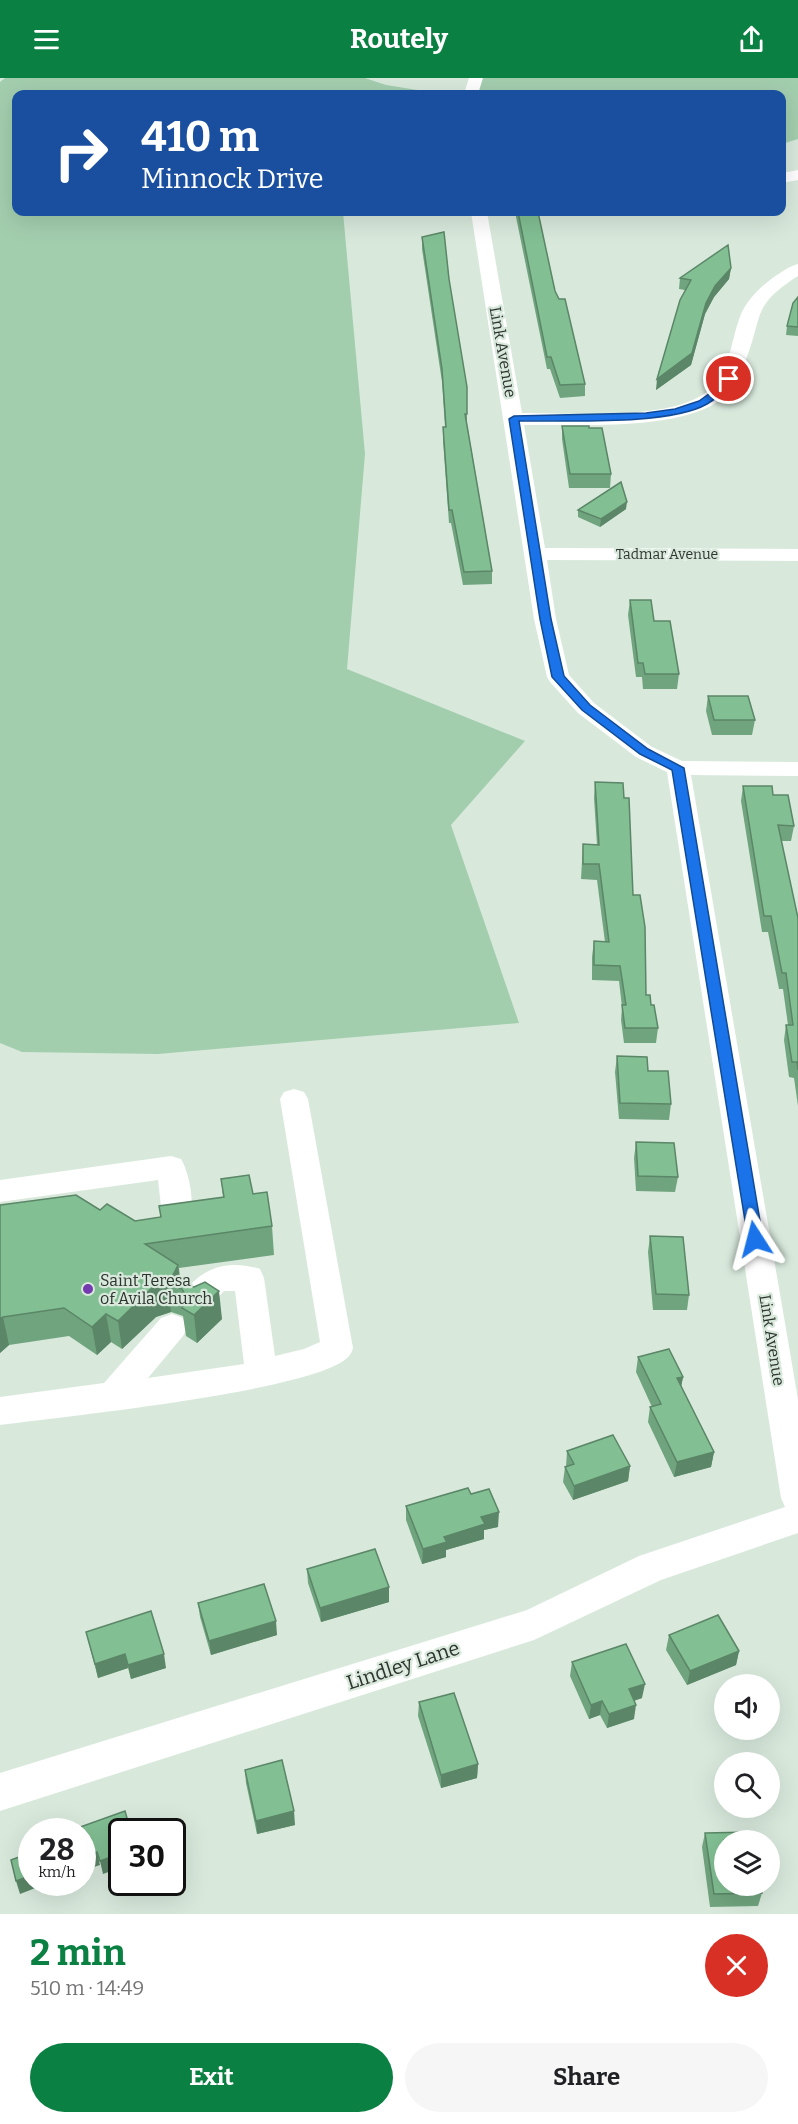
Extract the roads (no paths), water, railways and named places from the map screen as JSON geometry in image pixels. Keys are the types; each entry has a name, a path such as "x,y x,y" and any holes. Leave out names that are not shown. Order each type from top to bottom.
{"street":[{"name":"Link Avenue","path":"480,216 545,619 558,677 586,708 644,752 678,768 798,1498"},
{"path":"514,419 646,416 676,411 702,403 716,393 729,379 742,349 750,315 764,294 798,269"},
{"name":"Tadmar Avenue","path":"536,554 798,555"},
{"path":"678,768 798,769"},
{"path":"0,1411 232,1380 311,1361 337,1348 294,1099"},
{"path":"0,1191 171,1167 177,1215"},
{"path":"195,1302 216,1279 249,1278 261,1373"},
{"path":"113,1396 172,1327"},
{"name":"Lindley Lane","path":"0,1792 534,1624 651,1567 798,1518"}],"place":[{"name":"Saint Teresa of Avila Church","path":"88,1289"}]}
